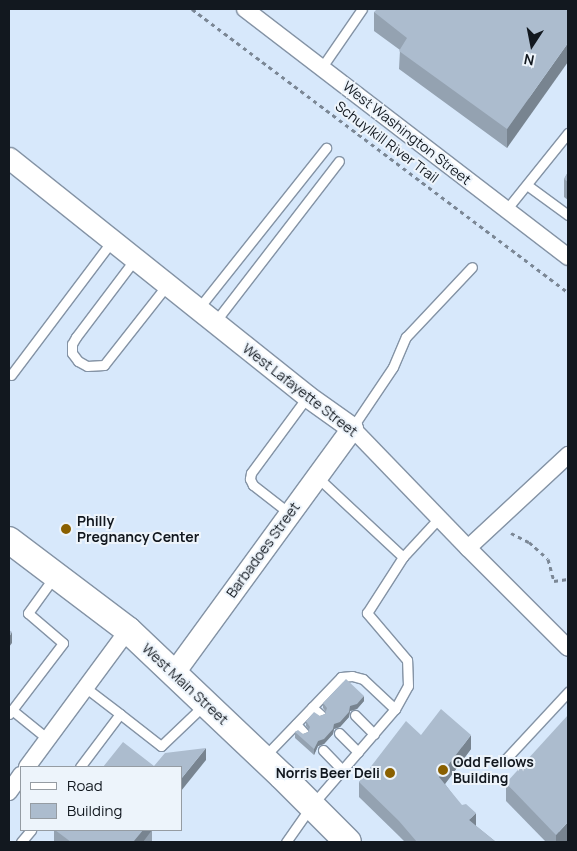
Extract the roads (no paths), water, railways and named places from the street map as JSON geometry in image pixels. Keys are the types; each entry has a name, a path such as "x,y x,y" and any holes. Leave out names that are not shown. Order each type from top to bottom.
{"main road":[{"name":"West Main Street","path":"9,540 128,630 174,672 348,842"}],"street":[{"name":"West Washington Street","path":"245,9 568,257"},
{"name":"West Lafayette Street","path":"9,158 307,396 352,428 568,648"},
{"name":"Barbadoes Street","path":"174,672 352,428"},
{"path":"468,548 568,455"},
{"path":"29,766 128,630"},
{"path":"9,792 20,778"}],"lane":[{"path":"322,67 362,9"},
{"path":"506,210 568,133"},
{"path":"198,309 326,148"},
{"path":"215,323 339,161"},
{"path":"527,185 568,215"},
{"path":"11,375 112,241"},
{"path":"135,259 72,344 72,353 78,361 87,366 104,365 167,285"},
{"path":"352,428 393,367 406,337 472,268"},
{"path":"289,513 253,485 250,479 251,473 307,396"},
{"path":"316,476 403,557"},
{"path":"286,842 312,805 395,709 408,686 407,660 367,613 403,557 439,518"},
{"path":"48,739 11,712 63,643 28,613 55,575"},
{"path":"263,758 341,677 352,676 363,679 395,709"},
{"path":"86,688 161,746 206,703"},
{"path":"330,689 337,697"},
{"path":"503,762 568,692"},
{"path":"312,707 320,715"},
{"path":"81,766 120,714"},
{"path":"355,715 374,734"},
{"path":"296,724 304,732"},
{"path":"339,733 358,752"},
{"path":"323,750 342,770"},
{"path":"22,842 30,831"}],"place":[{"name":"Philly Pregnancy Center","path":"66,529"},
{"name":"Odd Fellows Building","path":"443,770"},
{"name":"Norris Beer Deli","path":"390,773"}]}
